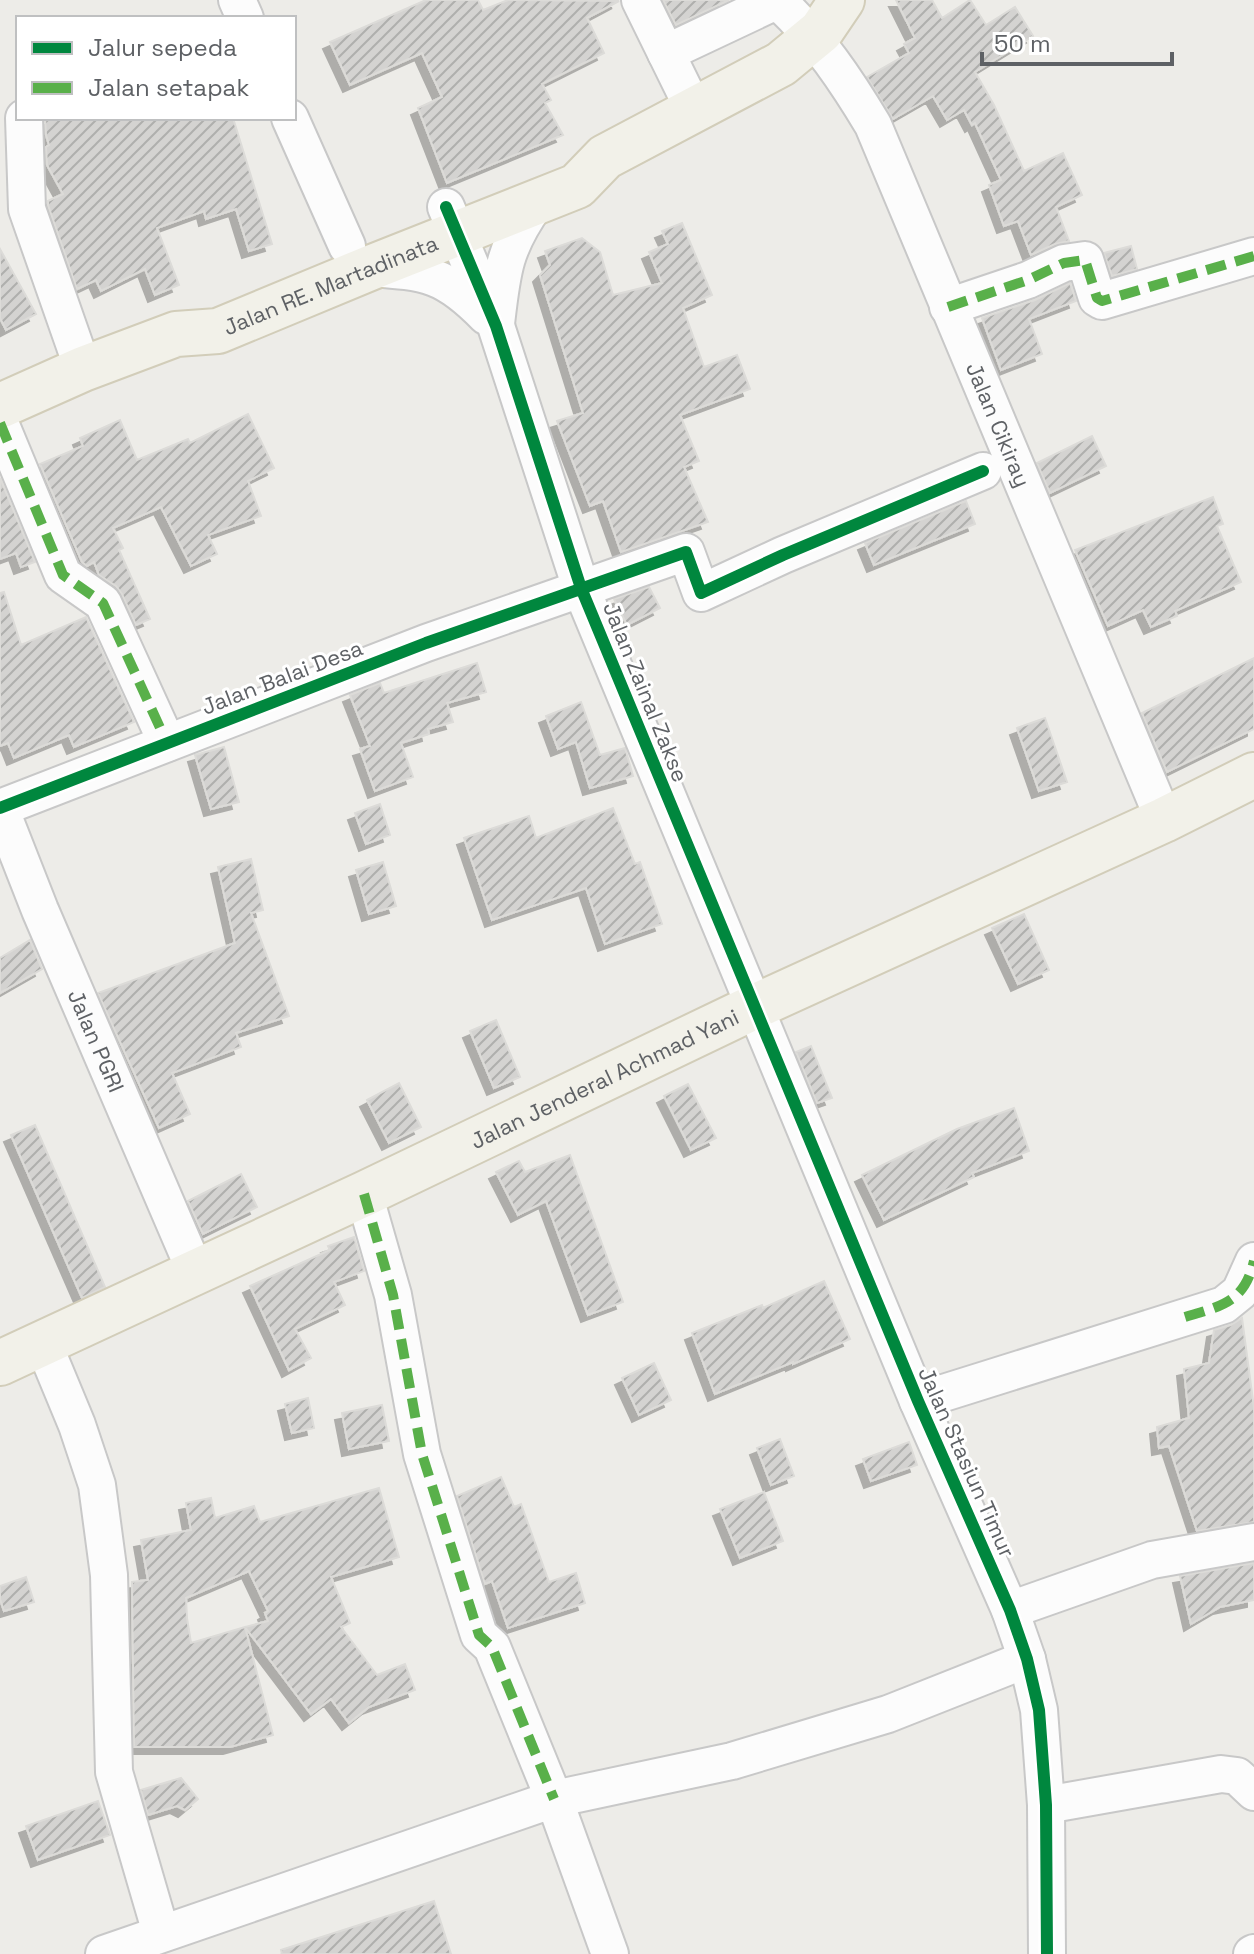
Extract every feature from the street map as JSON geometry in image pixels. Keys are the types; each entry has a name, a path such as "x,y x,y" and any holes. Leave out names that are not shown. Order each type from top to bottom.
{"main road":[{"name":"Jalan RE. Martadinata","path":"451,221 536,203 577,186 605,157 781,64 818,17"},
{"name":"Jalan RE. Martadinata","path":"0,406 83,369 176,334 217,306 359,257 451,221 557,163 605,157"},
{"name":"Jalan Jenderal Achmad Yani","path":"0,1363 364,1194 754,1007 1164,820 1254,775"}],"street":[{"path":"640,0 694,110"},
{"name":"Jalan Cikiray","path":"666,53 774,2 818,17 843,74 873,125 1164,820"},
{"path":"24,120 27,209 83,369"},
{"path":"291,120 359,257 438,277 465,295 496,326"},
{"path":"496,326 508,250 520,225 536,203"},
{"name":"Jalan Zainal Zakse","path":"451,221 496,326 581,588 754,1007"},
{"path":"948,307 1028,280 1064,263 1085,260 1097,298 1102,301 1253,259"},
{"path":"0,423 63,575 103,603 167,743"},
{"name":"Jalan Balai Desa","path":"0,808 426,643 686,552 701,593 983,471"},
{"name":"Jalan PGRI","path":"0,808 40,910 196,1273"},
{"name":"Jalan Stasiun Timur","path":"754,1007 918,1401 1010,1610 1027,1659 1039,1710 1046,1805 1047,1954"},
{"path":"364,1194 393,1295 422,1454 479,1635 492,1647 554,1799 610,1954"},
{"path":"918,1401 1224,1305 1240,1292 1254,1261"},
{"path":"43,1343 77,1425 97,1485 109,1575 114,1772 161,1933"},
{"path":"1010,1610 1152,1560 1254,1542"},
{"path":"104,1954 554,1799 732,1761 888,1714 1027,1659"},
{"path":"1046,1805 1221,1774 1237,1776 1254,1792"}],"building":[{"path":"426,0 478,0 483,10 508,0 619,1 587,18 604,53 542,84 551,100 545,103 563,135 447,183 418,108 442,97 422,53 350,85 330,42"},
{"path":"663,0 729,0 676,25"},
{"path":"896,0 932,0 942,18 970,0 986,25 1015,7 1033,36 975,72 1024,171 1063,153 1082,195 1056,207 1069,241 1031,255 1018,221 1004,226 989,185 1001,180 975,123 972,125 964,110 947,120 933,96 893,119 867,77 909,53 904,44 915,38"},
{"path":"45,120 234,120 272,244 249,251 236,209 206,219 204,211 157,228 179,285 155,295 145,269 101,291 96,280 77,289 48,205 48,201 63,194 47,165 46,147 49,145"},
{"path":"682,223 712,295 683,308 704,367 737,355 750,389 680,415 699,461 684,467 708,522 621,552 603,501 590,506 557,421 583,413 540,275 550,265 545,251 582,238 600,252 613,295 662,283 649,252 668,244 662,231"},
{"path":"1131,246 1137,269 1112,276 1104,253"},
{"path":"0,249 36,314 6,330 0,318"},
{"path":"1070,283 1076,301 1029,319 1042,354 1001,370 982,318 1035,300"},
{"path":"248,414 274,468 248,481 261,516 208,535 217,554 191,566 161,507 113,528 123,548 119,550 150,619 136,625 116,586 99,575 94,562 87,566 82,562 40,464 83,446 80,438 120,420 137,460 188,439 190,443"},
{"path":"1092,436 1106,466 1050,493 1037,463"},
{"path":"0,478 35,562 21,567 16,553 0,559"},
{"path":"1213,497 1223,524 1217,526 1241,582 1175,611 1177,616 1151,627 1143,610 1108,626 1075,550"},
{"path":"966,501 975,524 874,565 865,543"},
{"path":"649,587 660,608 627,625 614,599"},
{"path":"4,592 21,645 86,617 134,722 74,747 69,735 14,758 8,743 0,746 0,593"},
{"path":"1254,658 1254,729 1167,772 1142,713"},
{"path":"477,663 486,692 447,703 453,722 428,729 429,734 401,743 413,777 375,791 360,749 370,746 350,695 380,683 384,693"},
{"path":"581,702 600,755 625,748 633,776 590,788 576,742 558,749 546,716"},
{"path":"1045,718 1067,782 1039,791 1017,728"},
{"path":"224,747 239,802 211,809 195,755"},
{"path":"380,804 390,835 366,844 355,813"},
{"path":"613,808 635,864 640,862 662,924 605,944 586,888 492,920 464,838 529,816 536,838"},
{"path":"251,859 263,910 251,913 289,1016 236,1033 241,1047 172,1073 190,1114 159,1128 98,993 235,943 218,867"},
{"path":"383,862 396,906 369,914 356,870"},
{"path":"1024,914 1049,970 1018,984 992,928"},
{"path":"30,940 42,969 0,993 0,958"},
{"path":"496,1020 520,1077 494,1088 470,1031"},
{"path":"811,1046 832,1098 817,1103 796,1052"},
{"path":"399,1083 421,1127 389,1143 367,1100"},
{"path":"688,1084 716,1138 691,1150 664,1096"},
{"path":"1014,1108 1029,1151 972,1173 974,1177 884,1220 862,1175 957,1129"},
{"path":"35,1125 105,1287 82,1298 11,1135"},
{"path":"570,1155 623,1302 588,1315 546,1201 518,1215 496,1172 519,1161 525,1172"},
{"path":"241,1174 257,1207 203,1234 188,1201"},
{"path":"354,1237 364,1271 334,1282 345,1305 295,1329 311,1358 289,1370 250,1286 330,1250 328,1246"},
{"path":"824,1281 850,1339 715,1394 692,1333 762,1305 763,1308"},
{"path":"1242,1318 1254,1408 1254,1522 1197,1531 1169,1446 1159,1448 1157,1427 1189,1418 1184,1369 1209,1363 1214,1330"},
{"path":"654,1363 671,1400 639,1415 622,1378"},
{"path":"308,1398 314,1428 292,1433 285,1404"},
{"path":"382,1405 389,1441 349,1449 342,1413"},
{"path":"780,1439 794,1476 771,1485 757,1448"},
{"path":"909,1442 917,1465 871,1481 863,1459"},
{"path":"501,1477 514,1507 521,1504 549,1582 576,1573 585,1603 508,1628 492,1581 485,1584 457,1496"},
{"path":"379,1488 399,1557 331,1577 350,1623 341,1627 377,1675 405,1664 415,1690 369,1707 349,1723 331,1699 311,1714 245,1627 273,1735 230,1747 134,1747 132,1582 148,1580 141,1540 191,1530 186,1503 211,1498 215,1518 254,1506 260,1522","holes":["249,1571 268,1611 265,1613 268,1621 191,1643 186,1598"]},
{"path":"764,1492 783,1541 740,1558 720,1509"},
{"path":"1254,1563 1254,1600 1220,1607 1191,1624 1180,1576"},
{"path":"26,1577 34,1602 4,1611 0,1586"},
{"path":"181,1778 198,1799 185,1810 177,1806 148,1815 141,1790"},
{"path":"98,1801 110,1835 38,1860 26,1826"},
{"path":"434,1901 451,1954 282,1954 281,1950"}],"marked path":[{"path":"948,307 1028,280 1064,263 1085,260 1097,298 1102,301 1254,256"},
{"path":"0,423 63,575 103,603 167,743"},
{"path":"364,1194 393,1295 422,1454 479,1635 492,1647 554,1799"},
{"path":"1185,1317 1229,1301 1244,1286 1254,1261"}],"cycle path":[{"path":"446,207 496,326 581,588 918,1401 1010,1610 1027,1659 1039,1710 1046,1805 1047,1954"},
{"path":"0,808 426,643 686,552 701,593 983,471"}]}
